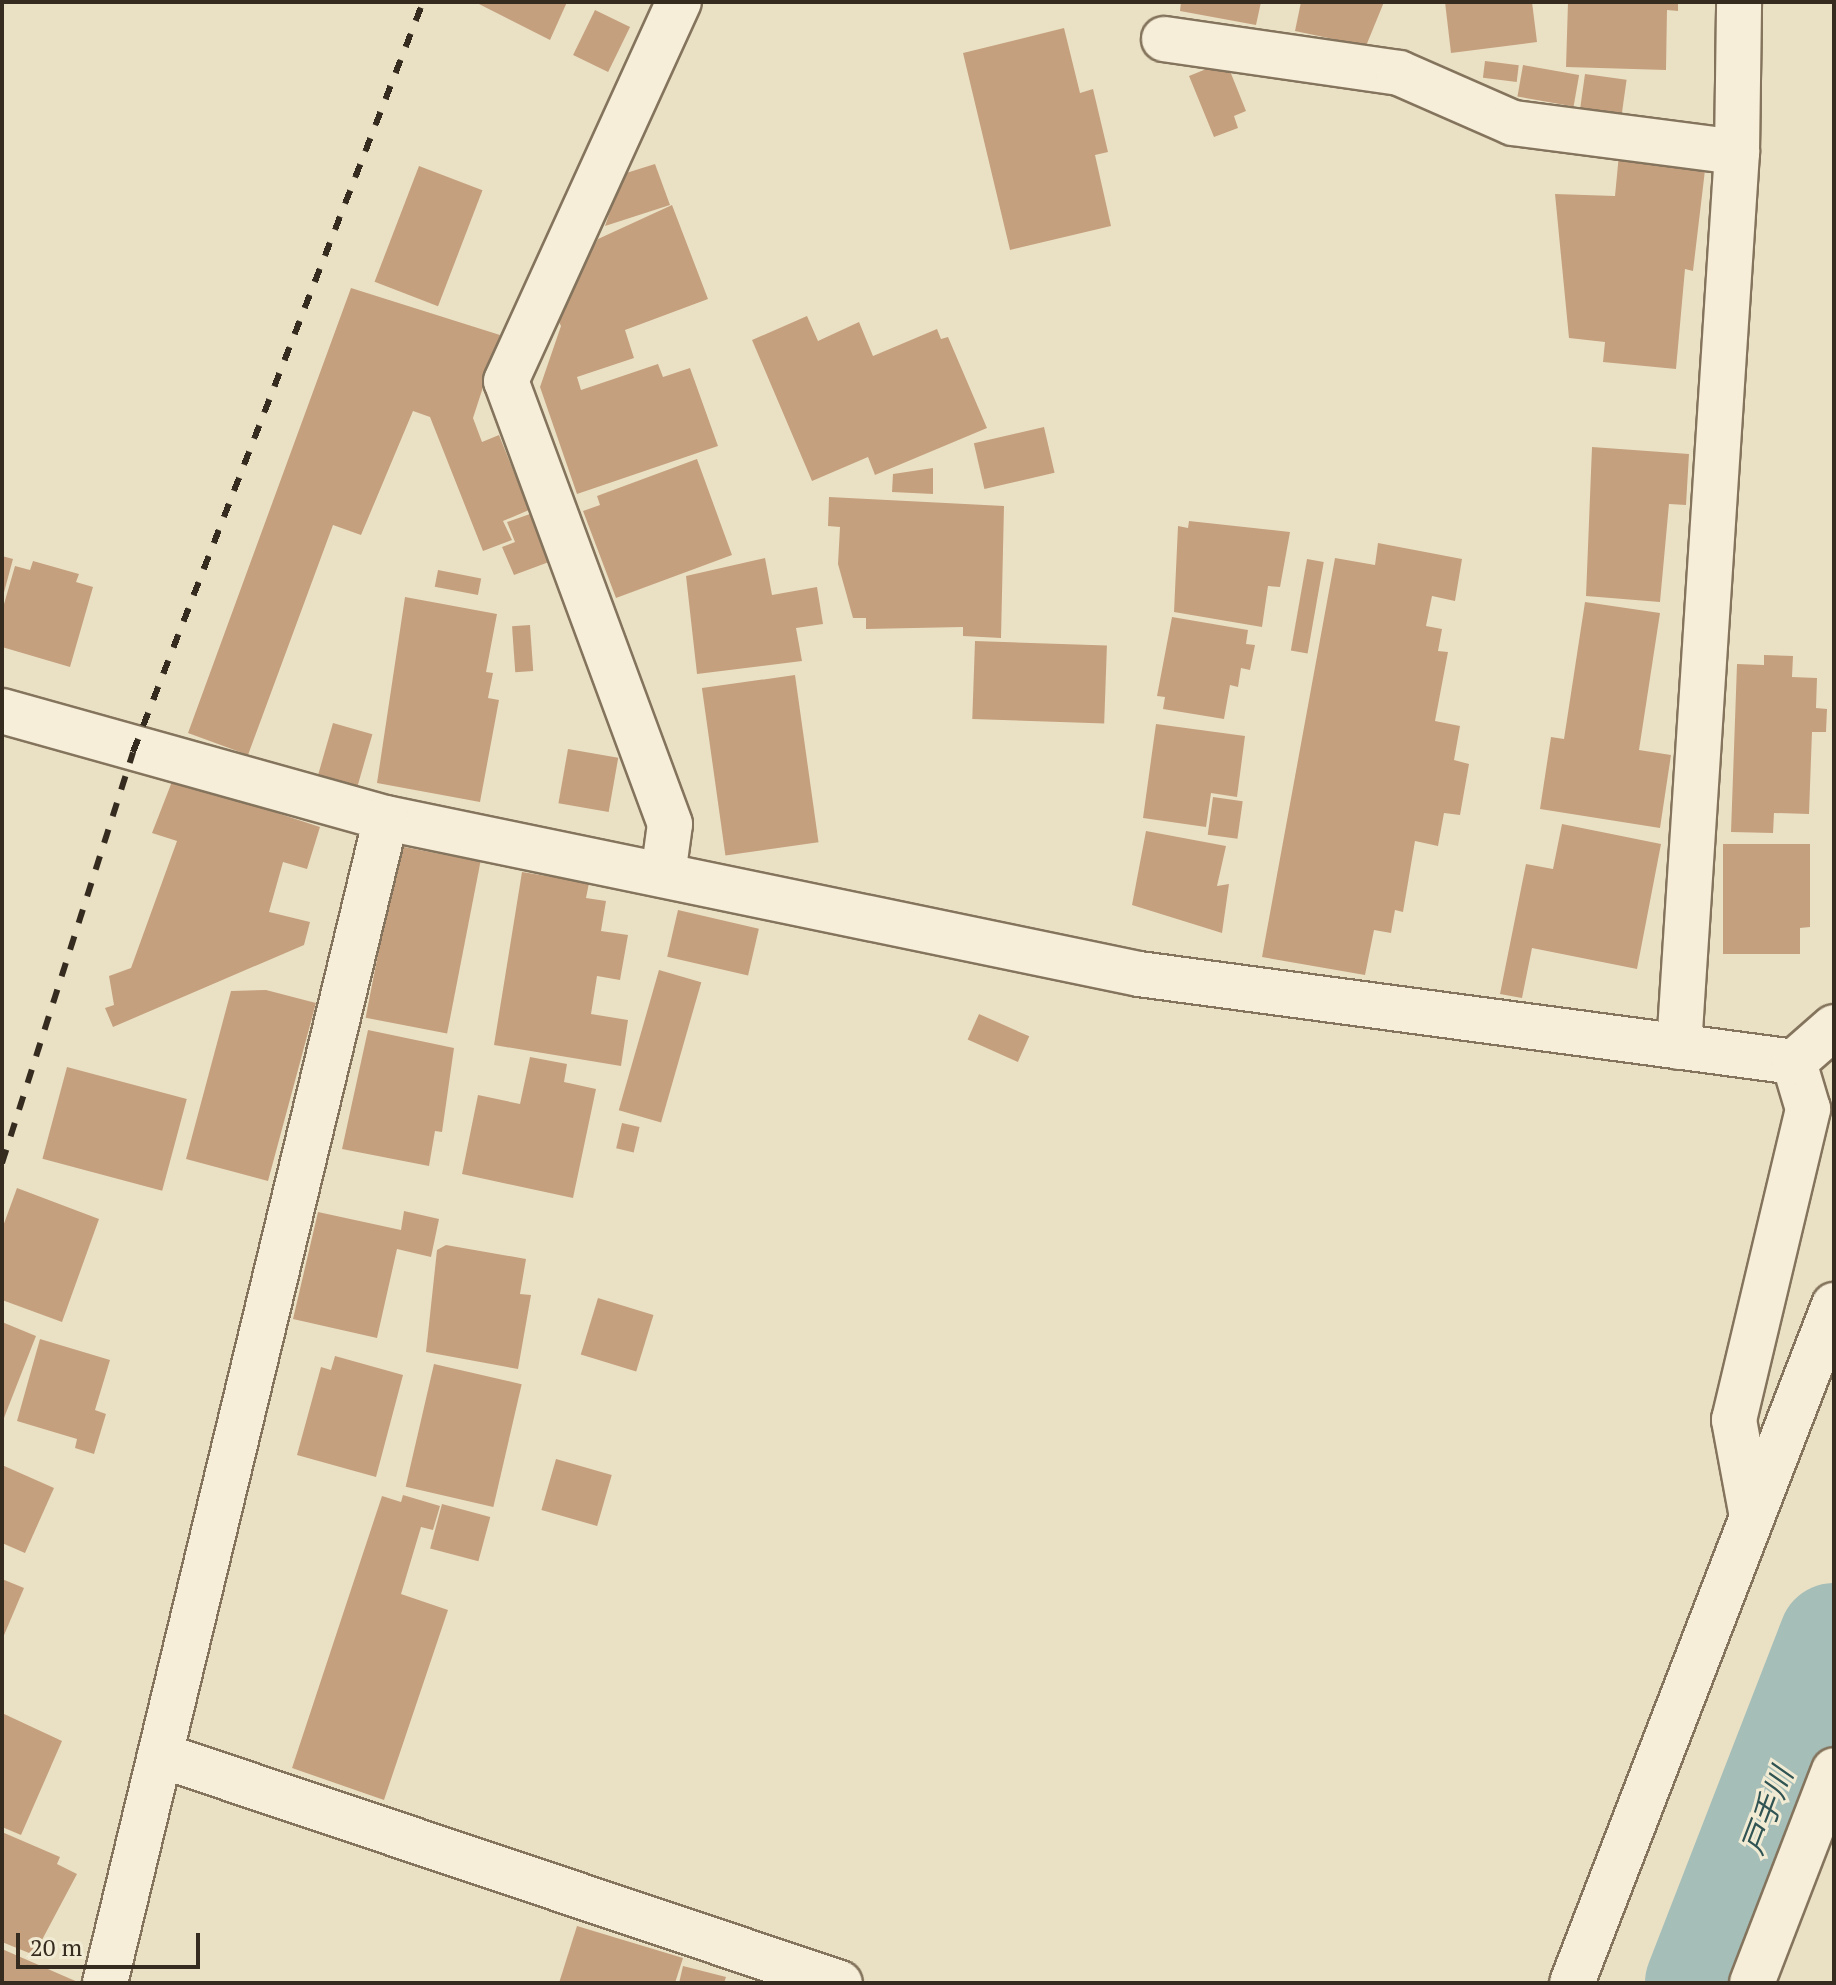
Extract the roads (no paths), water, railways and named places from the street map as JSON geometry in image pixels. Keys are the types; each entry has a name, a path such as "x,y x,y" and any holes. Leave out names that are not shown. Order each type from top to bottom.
{"street":[{"path":"663,875 670,824 506,381 679,2"},
{"path":"1679,1047 1737,152 1739,2"},
{"path":"1164,39 1399,73 1513,123 1737,152"},
{"path":"2,711 386,818 1139,974 1794,1062 1834,1027"},
{"path":"105,1983 386,818"},
{"path":"1752,1517 1734,1420 1808,1109 1794,1062"},
{"path":"1572,1983 1834,1305"},
{"path":"160,1755 840,1983"},
{"path":"1752,1983 1834,1770"}],"waterway":[{"name":"戸手川","path":"1700,1983 1834,1638"}],"railway":[{"path":"2,1163 133,752 423,2"}]}
